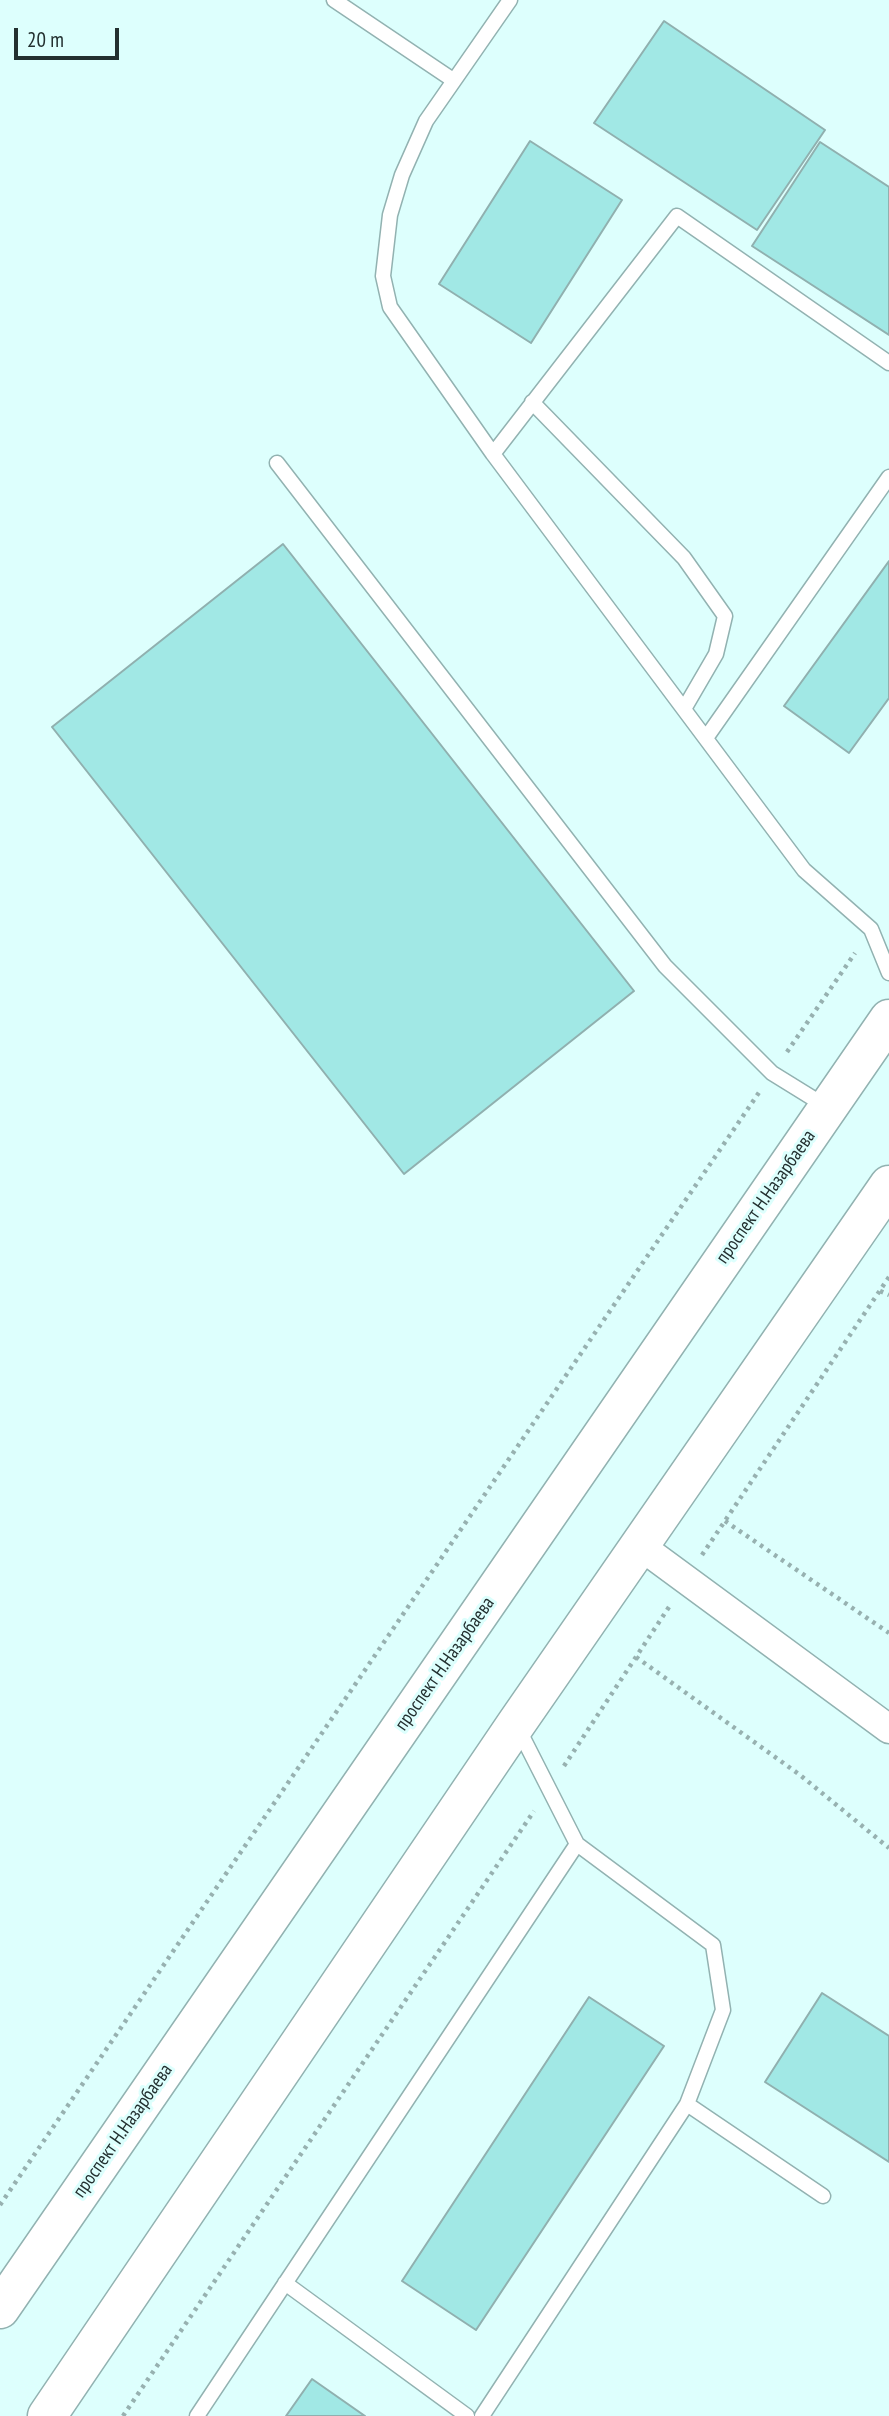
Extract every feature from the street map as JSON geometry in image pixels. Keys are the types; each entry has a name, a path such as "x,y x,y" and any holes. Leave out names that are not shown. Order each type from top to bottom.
{"main road":[{"name":"проспект Н.Назарбаева","path":"0,2309 889,1019"},
{"path":"47,2416 516,1724 889,1185"}],"street":[{"path":"639,1545 889,1729"}],"lane":[{"path":"334,0 453,80"},
{"path":"510,0 426,121 402,175 390,215 383,276 390,307 493,454 804,870 871,929 889,973"},
{"path":"493,454 677,216 889,363"},
{"path":"532,402 684,558 725,615 716,654 684,709"},
{"path":"277,463 665,966 772,1073 828,1108"},
{"path":"706,738 889,477"},
{"path":"482,2416 687,2104 723,2010 713,1945 577,1844 516,1724"},
{"path":"197,2416 577,1844"},
{"path":"687,2104 823,2196"},
{"path":"285,2283 467,2416"}],"path":[{"path":"0,2205 871,929"},
{"path":"123,2416 549,1788 889,1277"},
{"path":"880,1291 889,1295"},
{"path":"725,1521 889,1633"},
{"path":"636,1657 800,1775 889,1847"}],"building":[{"path":"664,21 825,130 757,230 594,123"},
{"path":"530,141 622,200 531,343 439,284"},
{"path":"820,142 889,187 889,335 752,246"},
{"path":"283,544 634,991 404,1174 52,727"},
{"path":"889,561 889,698 849,753 784,706"},
{"path":"822,1993 889,2036 889,2162 765,2082"},
{"path":"589,1997 664,2046 476,2330 402,2281"},
{"path":"312,2379 365,2416 286,2416"}]}
